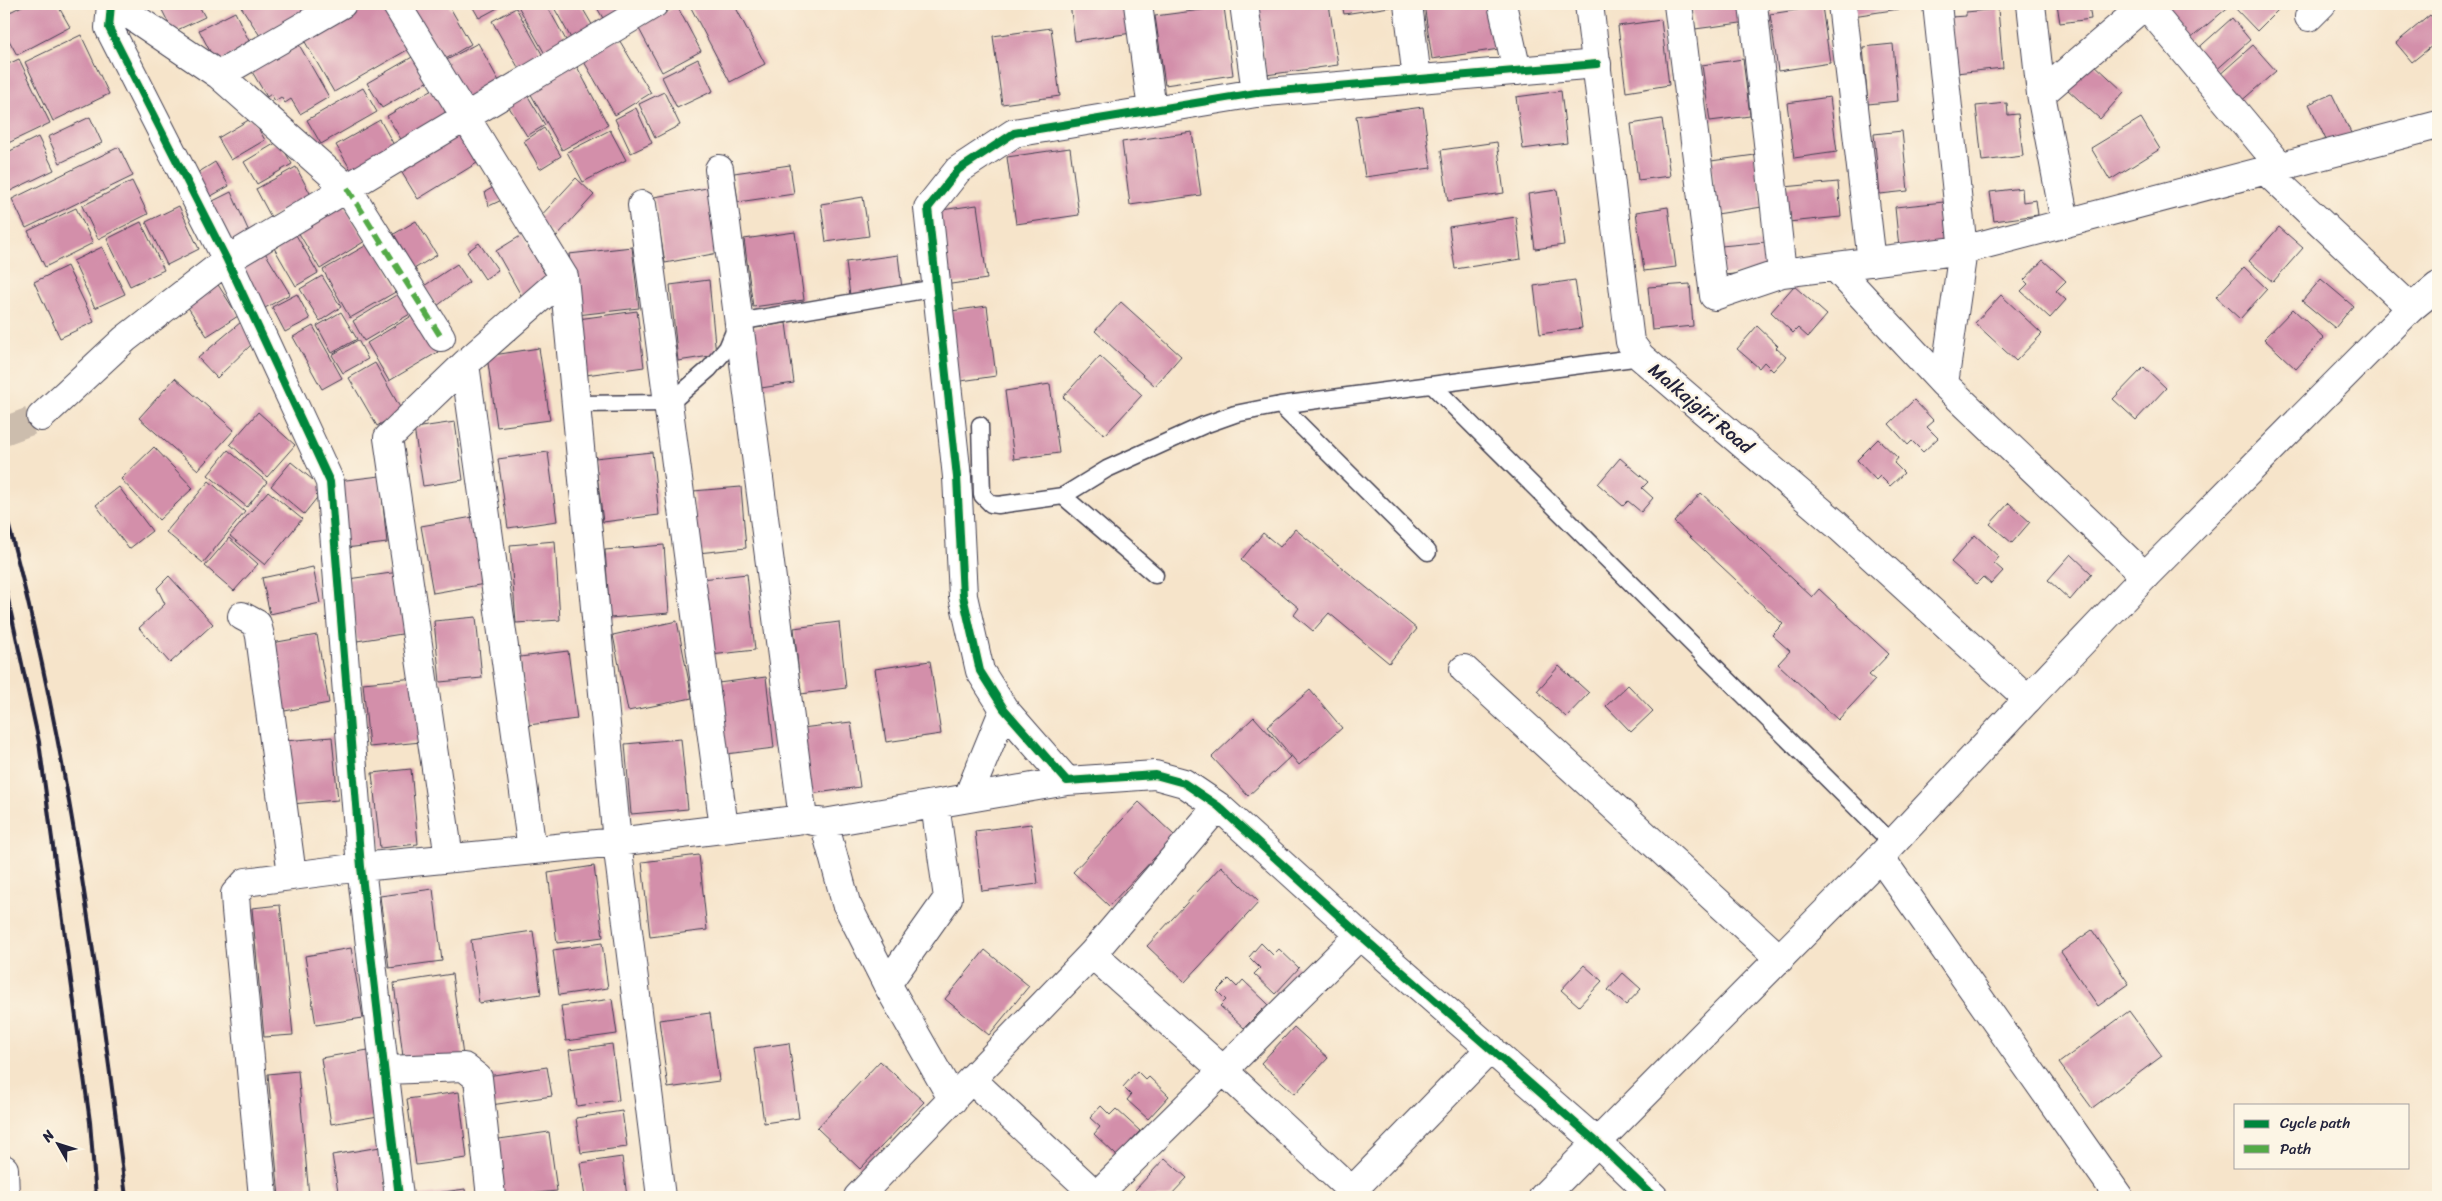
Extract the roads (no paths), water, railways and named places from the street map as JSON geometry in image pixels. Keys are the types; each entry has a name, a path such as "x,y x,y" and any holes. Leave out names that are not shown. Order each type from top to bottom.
{"street":[{"path":"399,1197 386,1070 361,867 330,482 227,260 109,28 113,4 219,75 347,188 440,337"},
{"path":"219,75 342,4"},
{"path":"396,4 468,117 564,277 617,842 661,1197"},
{"path":"41,417 125,339 227,260 654,4"},
{"path":"1138,4 1152,110"},
{"path":"1244,4 1256,93"},
{"path":"1408,4 1417,79"},
{"path":"1502,4 1517,70"},
{"name":"Malkajgiri Road","path":"1589,4 1630,342 1641,357 1836,524 2028,699"},
{"path":"1678,4 1714,296 1782,273 1963,250 2065,222 2275,170 2438,125"},
{"path":"1753,4 1782,273"},
{"path":"1842,4 1872,262"},
{"path":"1937,4 1963,250 1944,384"},
{"path":"2031,4 2041,94 2065,222"},
{"path":"2041,94 2146,4 2275,170 2411,308"},
{"path":"1067,781 1004,709 980,671 963,596 957,477 928,208 958,170 1014,133 1256,93 1597,64"},
{"path":"719,169 738,322 813,821 846,903 887,984 953,1100"},
{"path":"642,205 670,403 724,828"},
{"path":"1835,267 1944,384 2144,576"},
{"path":"449,858 388,438 465,364 564,277"},
{"path":"1543,1197 1886,850 2144,576 2411,308 2438,286"},
{"path":"465,364 532,850"},
{"path":"242,616 257,624 260,636 292,875"},
{"path":"1464,669 1780,959"},
{"path":"968,797 1004,709"},
{"path":"263,1197 235,894 246,882 361,867 617,842 724,828 813,821 935,804 1067,781 1155,775 1184,783 1218,806 1360,935 1598,1143 1654,1197"},
{"path":"887,984 948,898 935,804"},
{"path":"858,1197 1092,954 1218,806"},
{"path":"1886,850 2119,1197"},
{"path":"972,1080 1096,1197 1360,935"},
{"path":"1092,954 1224,1072 1349,1194 1491,1048"},
{"path":"386,1070 464,1067 478,1078 492,1197"},
{"path":"4,1169 5,1197"}],"lane":[{"path":"576,404 670,403 709,369 727,348 738,322 936,288"},
{"path":"980,425 982,495 991,504 998,505 1063,496 1107,469 1204,425 1235,414 1280,406 1641,357"},
{"path":"1432,385 1886,850"},
{"path":"1280,406 1428,552"},
{"path":"1063,496 1155,575"}],"tunnel":[{"path":"4,431 41,417"}],"railway":[{"path":"4,508 26,593 62,764 91,937 126,1197"},
{"path":"4,581 39,742 90,1122 96,1197"}]}
